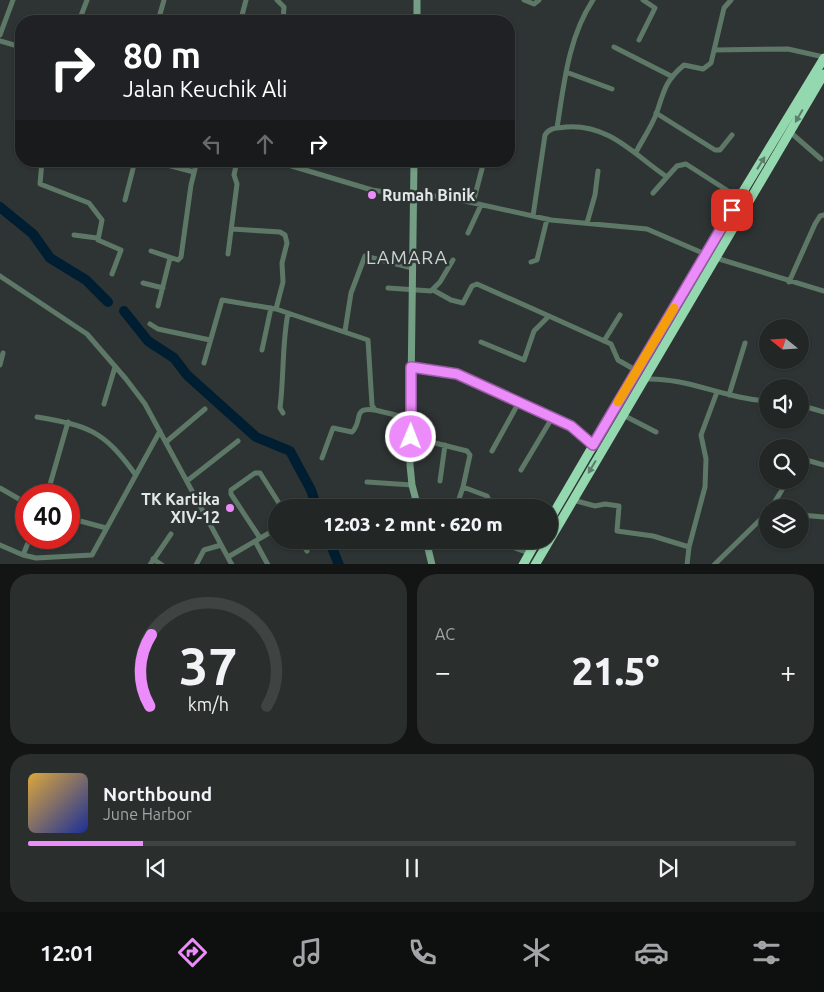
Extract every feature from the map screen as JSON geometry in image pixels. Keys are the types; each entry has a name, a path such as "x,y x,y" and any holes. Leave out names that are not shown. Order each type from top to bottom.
{"highway":[{"path":"558,505 705,254 824,58"},
{"path":"535,564 824,74"},
{"path":"668,318 677,323"},
{"path":"523,564 531,549"}],"street":[{"path":"0,35 13,0"},
{"path":"81,15 87,0"},
{"path":"160,15 164,0"},
{"path":"242,15 246,0"},
{"path":"277,0 284,7 283,15"},
{"path":"417,0 417,15"},
{"path":"524,0 534,4 539,0"},
{"path":"557,128 566,72 582,17 593,0"},
{"path":"639,40 655,9 655,7 643,0"},
{"path":"636,152 656,113 660,96 671,76 684,64 703,69 709,66 713,58 724,8 732,0"},
{"path":"0,41 15,45"},
{"path":"614,47 671,76"},
{"path":"714,50 788,49 824,58"},
{"path":"566,72 612,89"},
{"path":"656,113 715,150 720,150 732,135"},
{"path":"533,216 545,135 551,129 575,126 605,133 636,152 667,177"},
{"path":"790,132 821,159"},
{"path":"653,193 677,166 686,164 739,198"},
{"path":"41,167 40,184 89,203 102,220 97,238"},
{"path":"125,200 133,167"},
{"path":"174,167 194,172"},
{"path":"151,251 179,260 182,255 195,167"},
{"path":"228,254 232,230 236,167"},
{"path":"295,167 372,190 404,195 414,193 473,203 547,219 647,229 705,254"},
{"path":"414,167 411,437 412,486 416,499"},
{"path":"473,203 482,167"},
{"path":"587,223 595,196 598,171"},
{"path":"468,233 480,205"},
{"path":"789,282 815,224 820,216 824,215"},
{"path":"531,262 537,260 547,219"},
{"path":"232,230 280,232 285,235 287,243 282,263 282,282 262,350"},
{"path":"74,235 97,238 99,241 121,250 112,274"},
{"path":"344,330 353,286 364,256 412,268"},
{"path":"158,306 170,258"},
{"path":"716,258 789,282 824,291"},
{"path":"433,290 453,260"},
{"path":"0,276 87,334 116,367 145,404 232,564"},
{"path":"142,283 162,288"},
{"path":"388,288 412,291 433,290 451,300 463,303 472,286 477,284 604,340 613,347 618,360 637,371"},
{"path":"204,363 220,302 223,299 274,309 344,330 370,342 371,399 375,410"},
{"path":"283,414 280,408 284,372 283,352 288,313"},
{"path":"604,340 620,315"},
{"path":"482,342 524,360 534,331 549,316"},
{"path":"150,324 158,329 210,340"},
{"path":"729,395 745,343"},
{"path":"0,365 3,353"},
{"path":"104,404 116,367"},
{"path":"411,367 457,374 579,431 593,445"},
{"path":"644,379 686,382 717,392 759,400"},
{"path":"687,564 689,547 706,480 706,459 701,435 717,392"},
{"path":"492,451 519,402"},
{"path":"809,408 824,412"},
{"path":"166,442 205,409"},
{"path":"322,458 333,428 352,432 362,409 375,410 412,419"},
{"path":"623,414 656,432"},
{"path":"37,417 68,422 90,430 110,442 135,474"},
{"path":"521,470 552,418"},
{"path":"50,484 68,422"},
{"path":"0,545 23,555 46,559 69,555 91,556 160,431"},
{"path":"411,437 467,451 470,455 459,499"},
{"path":"187,481 238,441"},
{"path":"440,481 445,445"},
{"path":"809,461 824,465"},
{"path":"268,564 258,540 231,494 232,490 260,472 276,499"},
{"path":"367,482 412,486"},
{"path":"0,488 15,497"},
{"path":"463,488 486,496 488,499"},
{"path":"573,500 595,506 605,504 619,506 617,531 653,536 689,547"},
{"path":"809,516 824,518"},
{"path":"80,521 106,528"},
{"path":"714,564 759,522"},
{"path":"150,564 170,534"},
{"path":"228,557 268,534"},
{"path":"196,564 204,550 221,545"},
{"path":"23,555 25,549"},
{"path":"428,549 432,564"},
{"path":"518,549 529,553"},
{"path":"154,559 162,564"}],"waterway":[{"path":"0,207 33,234 50,258 86,280 108,302"},
{"path":"124,311 148,341 174,358 187,375 256,437 290,451 314,499"},
{"path":"333,549 339,564"}],"slow traffic":[{"path":"618,402 674,308"}],"place":[{"name":"Rumah Binik","path":"372,195"},
{"name":"TK Kartika XIV-12","path":"230,508"}],"district":[{"name":"LAMARA","path":"407,257"}],"route":[{"path":"411,437 411,367 457,374 515,400 535,412 571,426 593,445 732,210"}]}
